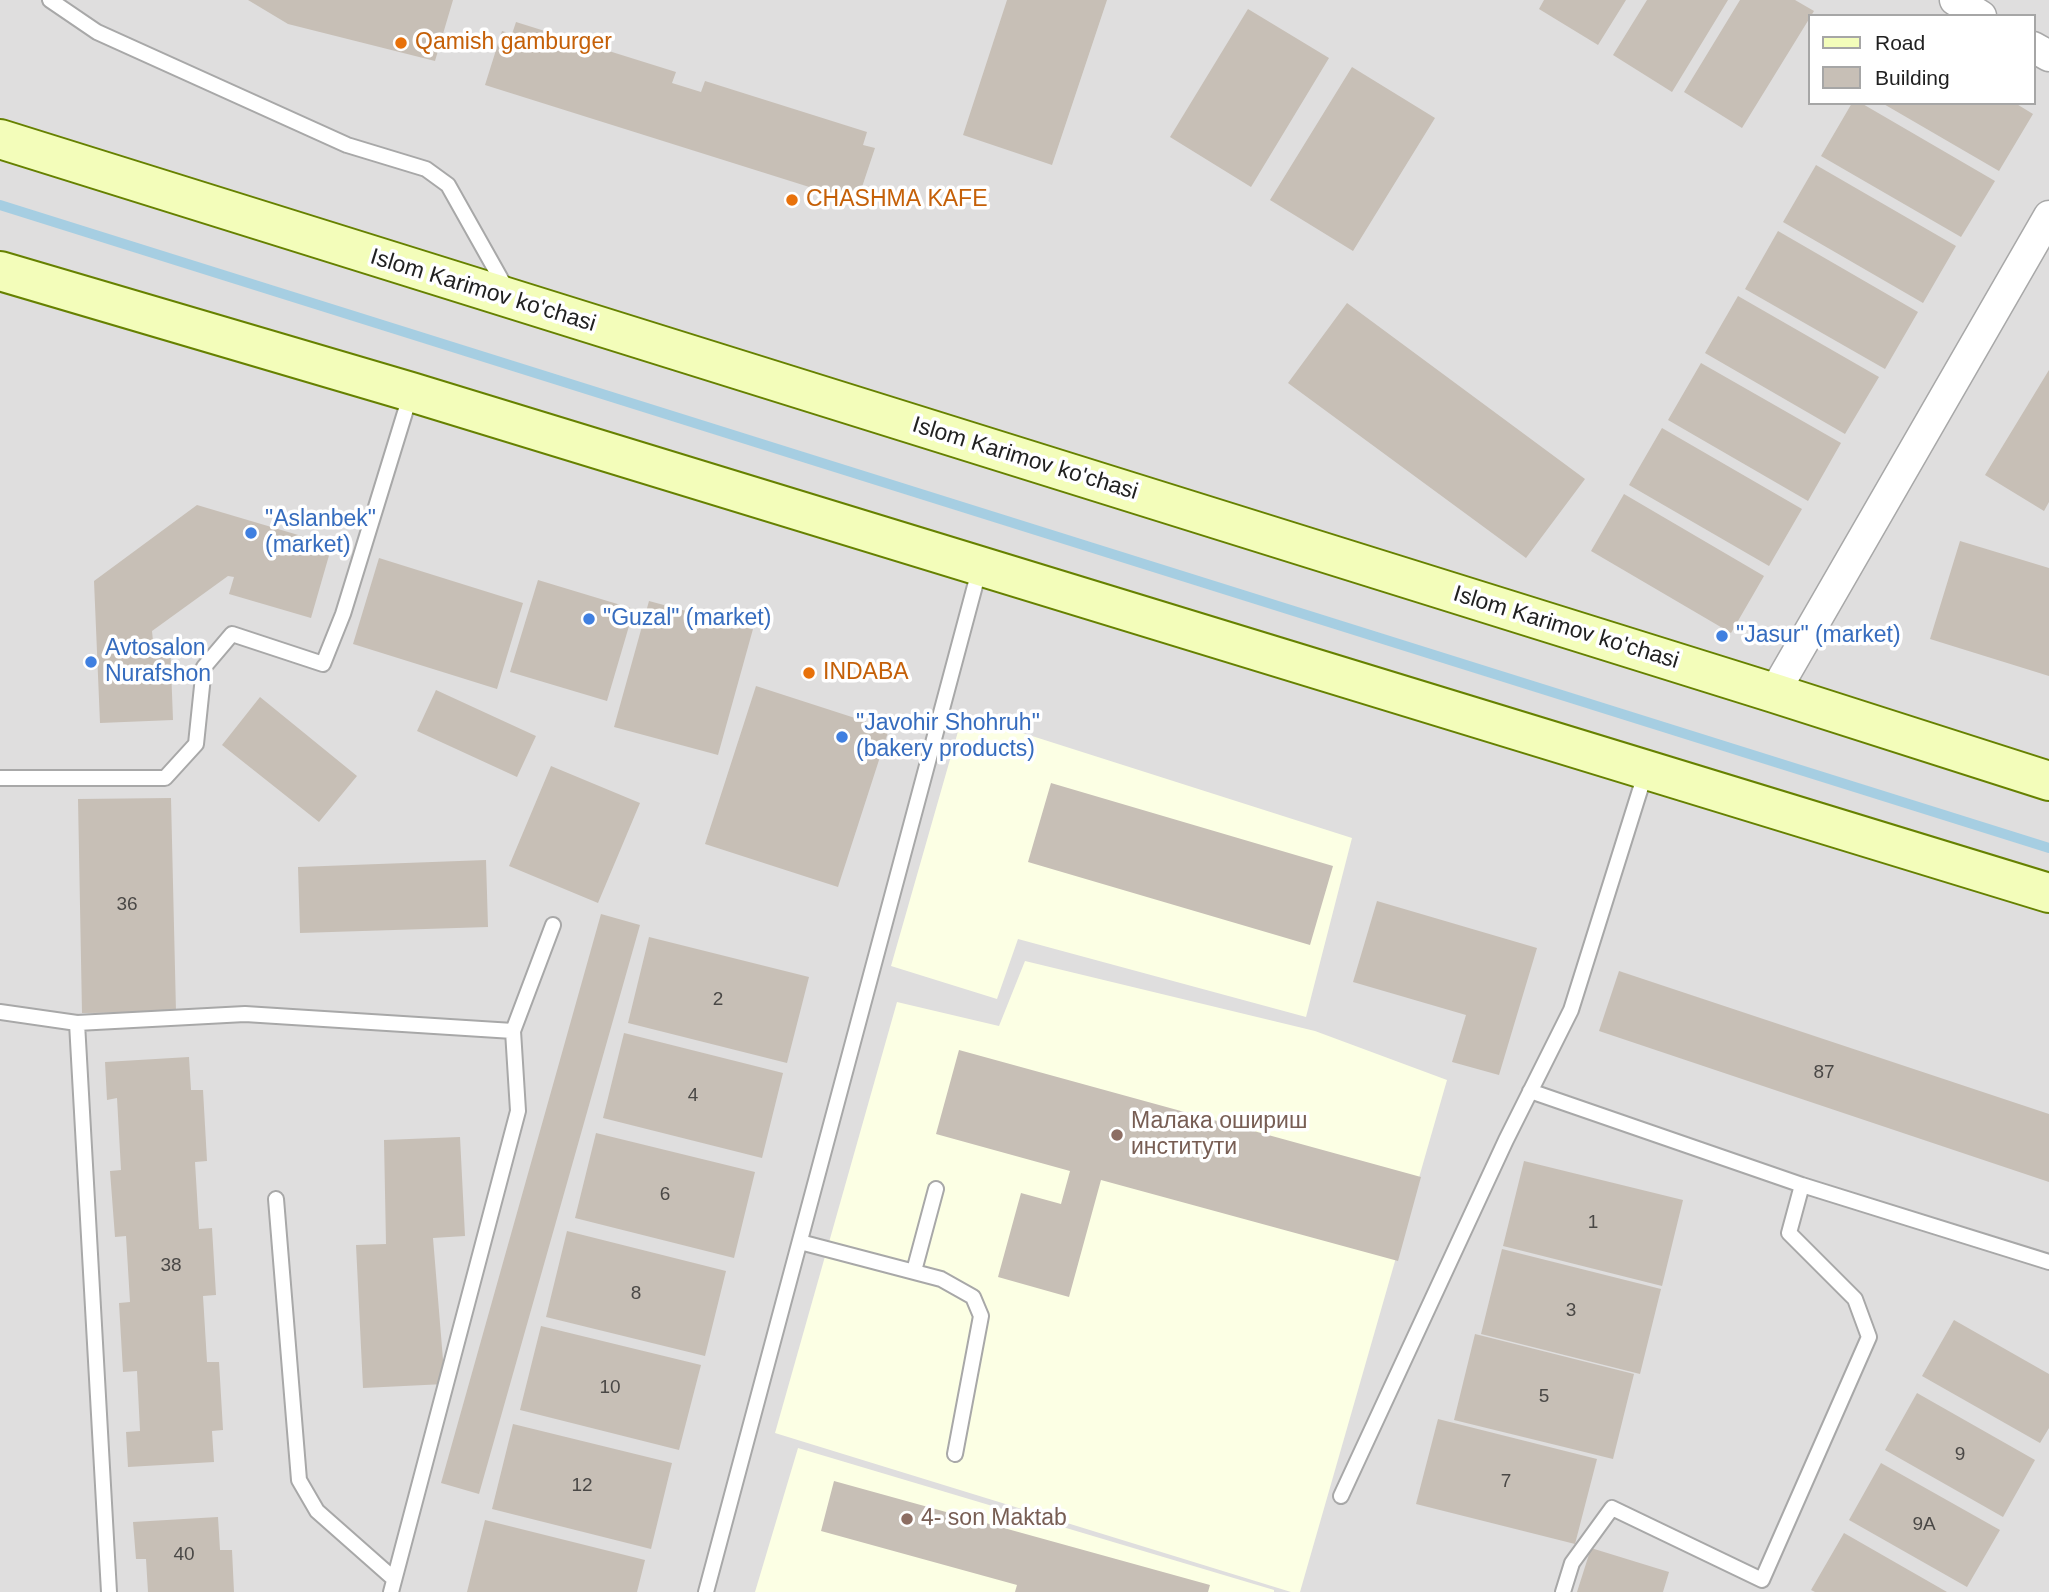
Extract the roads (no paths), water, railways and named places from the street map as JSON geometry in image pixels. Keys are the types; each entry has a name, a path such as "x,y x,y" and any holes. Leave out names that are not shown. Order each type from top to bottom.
{"main road":[{"name":"Islom Karimov ko'chasi","path":"0,139 2049,781"},
{"path":"0,271 411,392 2049,893"}],"street":[{"path":"1955,0 1979,14"},
{"path":"1774,693 2049,216"}],"lane":[{"path":"50,0 97,32 347,145 426,169 448,185 513,300"},
{"path":"0,778 165,778 196,744 204,667 232,634 323,664 343,614 411,392"},
{"path":"706,1592 980,566"},
{"path":"1342,1496 1530,1091 1571,1010 1646,770"},
{"path":"276,1199 299,1480 317,1511 392,1585 518,1111 513,1031 553,925"},
{"path":"0,1012 77,1023 245,1014 513,1031"},
{"path":"77,1023 109,1592"},
{"path":"1530,1091 1802,1185 2049,1262"},
{"path":"1563,1592 1572,1563 1612,1508 1762,1580 1869,1337 1855,1299 1789,1233 1802,1185"},
{"path":"914,1271 936,1189"},
{"path":"800,1242 941,1279 973,1297 981,1316 956,1454"}],"waterway":[{"path":"0,205 2049,848"}],"place":[{"name":"Qamish gamburger","path":"401,43"},
{"name":"CHASHMA KAFE","path":"792,200"},
{"name":"\"Aslanbek\" (market)","path":"251,533"},
{"name":"\"Guzal\" (market)","path":"589,619"},
{"name":"\"Jasur\" (market)","path":"1722,636"},
{"name":"Avtosalon Nurafshon","path":"91,662"},
{"name":"INDABA","path":"809,673"},
{"name":"\"Javohir Shohruh\" (bakery products)","path":"842,737"},
{"name":"Малака ошириш институти","path":"1117,1135"},
{"name":"4- son Maktab","path":"907,1519"}]}
